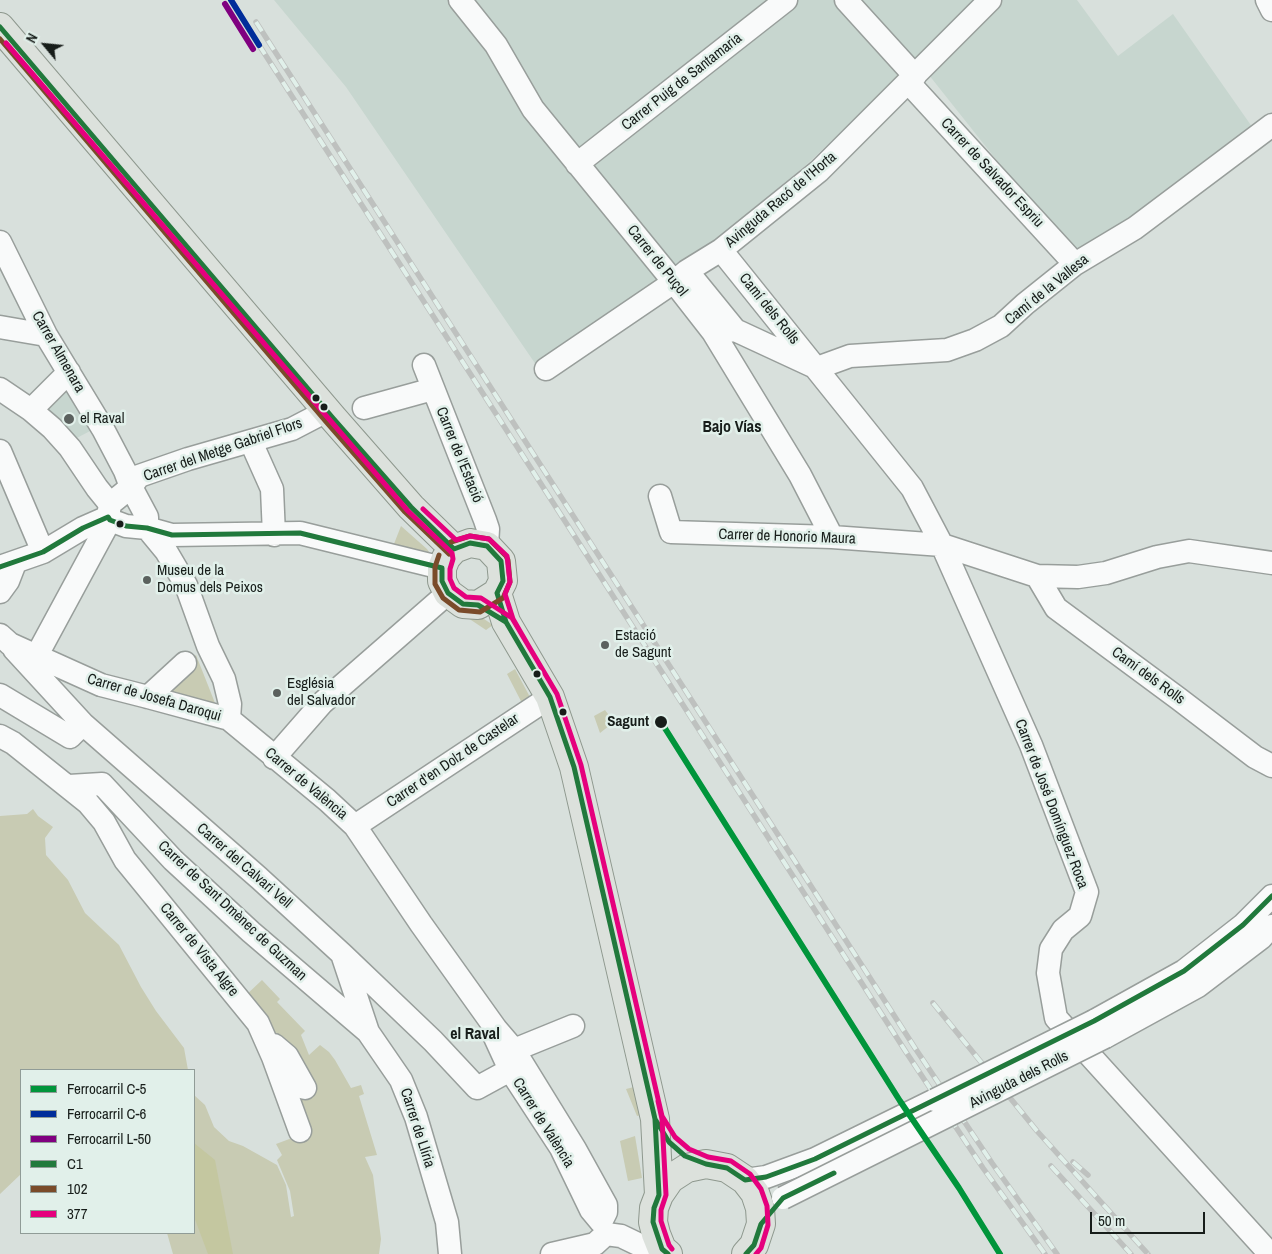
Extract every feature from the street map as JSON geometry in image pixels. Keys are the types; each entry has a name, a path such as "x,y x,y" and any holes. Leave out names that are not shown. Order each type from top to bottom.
{"main road":[{"path":"0,31 317,416 447,567"},
{"path":"0,31 332,418 411,507 447,567 462,604 488,599 503,581 501,561 487,546 470,543 447,567"},
{"path":"488,599 506,622 550,697 574,767 655,1119 658,1195 654,1208 654,1222 656,1234 665,1252"},
{"path":"655,1119 669,1142 685,1156 756,1178 755,1193 760,1208 761,1224 754,1244 746,1254"},
{"path":"658,1195 670,1179 678,1173 686,1168 706,1164"}],"street":[{"name":"Carrer de Puçol","path":"460,0 496,45 533,109 577,164 680,276 736,330"},
{"name":"Carrer Puig de Santamaria","path":"577,164 786,0"},
{"name":"Carrer de Salvador Espriu","path":"846,0 912,79 1075,264"},
{"name":"Avinguda Racó de l'Horta","path":"546,369 680,276 721,250 819,171 990,0"},
{"path":"1267,0 1272,10"},
{"name":"Camí de la Vallesa","path":"818,368 850,356 947,350 975,340 1001,326 1075,264 1135,228 1272,126"},
{"name":"Carrer Almenara","path":"0,242 46,335 103,429 125,471 131,487 148,516 147,528"},
{"name":"Camí dels Rolls","path":"721,250 818,368 912,488 942,545"},
{"name":"Carrer de Puçol","path":"680,276 800,475 832,538"},
{"path":"0,326 46,335"},
{"name":"Camí dels Rolls","path":"713,332 736,330 818,368"},
{"name":"Carrer de l'Estació","path":"424,365 485,520 488,529 487,546"},
{"path":"31,410 69,372"},
{"path":"0,389 31,410 52,428 70,448 97,488 110,513 126,526 147,528 172,535 300,533 447,567 274,758"},
{"path":"364,408 433,389"},
{"name":"Carrer del Metge Gabriel Flors","path":"110,513 139,476 188,459 292,429 317,416"},
{"path":"251,442 272,489 274,534"},
{"path":"0,451 43,552"},
{"name":"Carrer de Honorio Maura","path":"660,496 672,532 832,538 942,545 1037,576 1078,577 1106,573 1157,557 1189,551 1272,563"},
{"path":"0,592 8,581 7,565 43,552 110,513"},
{"path":"37,655 110,513"},
{"path":"147,528 166,552 186,585 208,646 224,679 230,704 229,720"},
{"name":"Carrer de José Domínguez Roca","path":"942,545 1031,746 1087,892 1080,916 1062,930 1051,949 1048,973 1056,1018 1270,1254"},
{"name":"Camí dels Rolls","path":"1037,576 1056,608 1255,757 1272,766"},
{"name":"Carrer de Josefa Daroqui","path":"3,640 101,686 229,720"},
{"name":"Carrer del Calvari Vell","path":"3,640 83,724 342,954 432,1041 477,1088 512,1060"},
{"path":"148,697 185,664"},
{"path":"0,695 70,737 83,724"},
{"name":"Carrer d'en Dolz de Castelar","path":"355,826 550,697"},
{"name":"Carrer de València","path":"229,720 327,800 355,826 421,924 496,1029 512,1060 575,1149 606,1205 601,1217"},
{"name":"Carrer de Vista Algre","path":"0,736 13,742 88,803 104,822 125,860 258,1023 300,1131"},
{"name":"Carrer de Sant Dmènec de Guzman","path":"69,786 102,784 173,860 251,932 368,1032"},
{"name":"Avinguda dels Rolls","path":"756,1178 815,1159 1094,1020 1184,971 1243,925 1272,896"},
{"name":"Avinguda dels Rolls","path":"761,1224 783,1198 1105,1037 1198,986 1261,938 1272,926"},
{"name":"Carrer de Llíria","path":"342,954 368,1032 401,1080 416,1117 447,1222 450,1254"},
{"path":"512,1060 573,1026"},
{"path":"265,1038 287,1056 305,1088"},
{"path":"596,1249 595,1232 601,1217 612,1219 635,1230 643,1229 654,1222"},
{"path":"552,1254 596,1249 606,1234 622,1236 650,1250 665,1252"}],"shaded area":[{"path":"274,0 1077,0 1118,56 1173,14 1255,131 1082,253 1010,177 917,60 805,166 709,245 543,375 346,87"},
{"name":"el Raval","path":"68,387 92,430 71,441 43,409"}],"green space":[{"path":"401,526 427,549 429,552 427,556 392,549"},
{"path":"462,614 481,617 493,625 486,630"},
{"path":"196,655 215,707 166,697 171,677"},
{"path":"515,669 531,699 524,707 507,674"},
{"path":"605,710 614,722 600,733 594,716"},
{"path":"33,809 38,816 53,827 45,838 46,855 68,880 85,913 119,945 156,1011 184,1048 188,1069 20,1069 20,1175 0,1194 0,816 27,814"},
{"path":"262,980 280,999 277,1002 305,1031 301,1035 309,1055 320,1045 335,1060 351,1088 361,1085 364,1094 359,1096 377,1155 365,1157 373,1175 381,1239 379,1254 173,1254 167,1234 195,1234 195,1096 205,1105 214,1127 229,1141 243,1146 277,1165 286,1185 291,1217 294,1216 290,1191 277,1160 282,1155 276,1144 308,1132 300,1099 306,1085 279,1039 244,997"},
{"path":"638,1086 645,1114 637,1116 626,1089"},
{"path":"635,1136 642,1178 628,1181 620,1141"},
{"path":"195,1144 215,1160 233,1254 208,1254 195,1220"}],"railway":[{"path":"256,22 915,1048 992,1163 1057,1254"},
{"path":"259,45 906,1052 983,1168 1045,1254"},
{"path":"933,1003 1037,1131 1148,1254"},
{"path":"1073,1162 1088,1175"},
{"path":"1051,1166 1131,1254"}],"rail line":[{"name":"C-6","path":"231,0 259,45"},
{"name":"L-50","path":"225,4 253,49"},
{"name":"C-5","path":"661,722 900,1101 959,1188 1000,1254"}],"transit line":[{"name":"C1","path":"0,27 411,507 454,549 470,543 487,546 501,561 503,581 497,593 506,622 550,697 574,767 655,1119 659,1195 654,1208 653,1222 662,1249 668,1254"},
{"name":"102","path":"0,39 327,423 405,512 449,554"},
{"name":"377","path":"6,43 408,511 452,553 450,579 454,588 466,597 481,598 512,618 557,694 581,765 662,1116 675,1137 689,1149 708,1157 731,1161 750,1174 761,1189 767,1206 768,1225 761,1248 756,1254"},
{"name":"377","path":"423,509 456,540 470,536 489,539 507,556 510,582 505,594 513,619 528,645"},
{"name":"C1","path":"0,567 43,552 83,528 108,517 110,520 126,526 147,528 172,535 300,533 442,568 442,581 448,593 463,604 478,605 506,622"},
{"name":"102","path":"439,555 435,567 435,584 443,598 459,610 480,612 503,598 510,582 506,556 489,539 470,536 451,542"},
{"name":"C1","path":"655,1119 669,1142 685,1156 706,1164 727,1168 745,1180 766,1177 815,1159 1094,1021 1184,971 1243,925 1272,896"},
{"name":"377","path":"658,1101 662,1119 666,1195 661,1210 661,1221 672,1249"},
{"name":"C1","path":"746,1254 754,1245 761,1224 783,1198 834,1173"}],"place":[{"name":"el Raval","path":"69,419"},
{"name":"Museu de la Domus dels Peixos","path":"147,580"},
{"name":"Estació de Sagunt","path":"605,645"},
{"name":"Església del Salvador","path":"277,693"},
{"name":"Sagunt","path":"661,722"}],"district":[{"name":"Bajo Vías","path":"732,428"},
{"name":"el Raval","path":"475,1035"}]}
